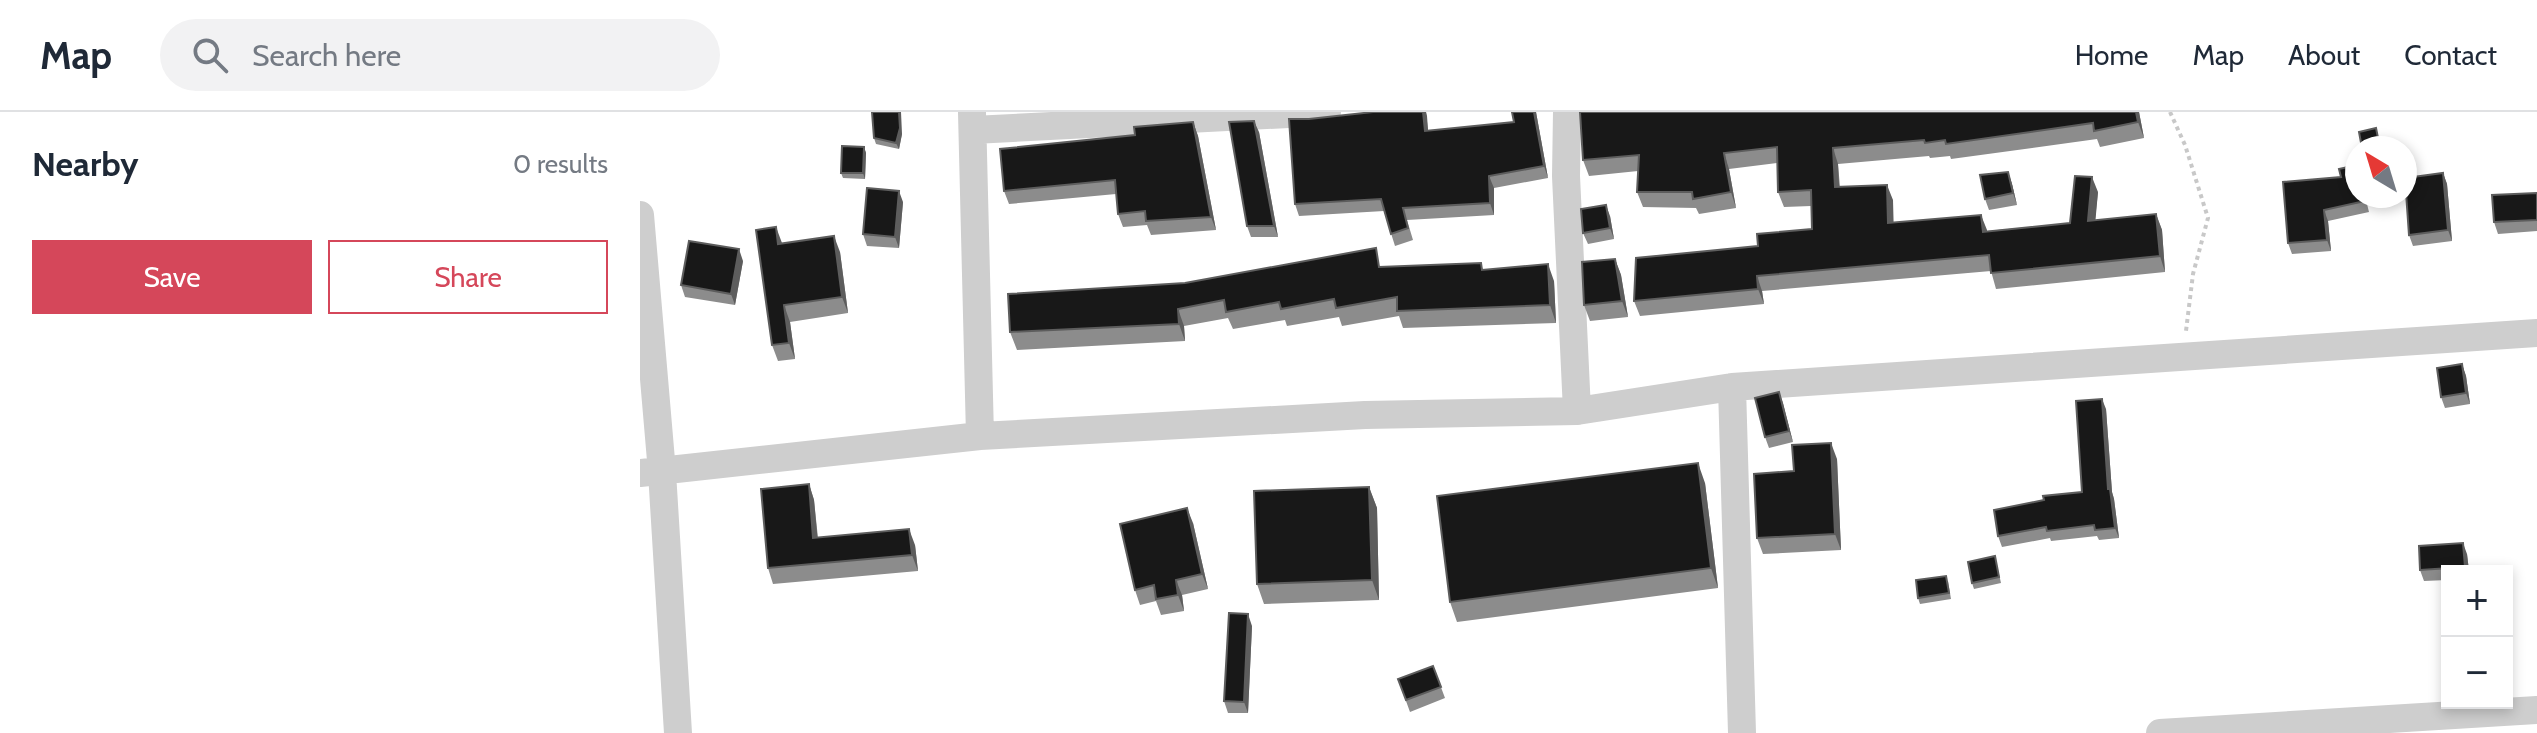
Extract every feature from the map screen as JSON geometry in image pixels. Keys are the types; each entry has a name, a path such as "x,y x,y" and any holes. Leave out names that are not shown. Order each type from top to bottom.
{"street":[{"path":"980,436 972,121 1327,112"},
{"path":"1567,112 1566,176 1577,411"},
{"path":"640,215 651,472 678,733"},
{"path":"651,472 980,436 1365,415 1577,411 1732,387 2537,333"},
{"path":"1732,387 1742,733"},
{"path":"2160,733 2535,718"}],"path":[{"path":"2170,112 2185,145 2208,218 2193,274 2185,321 2188,357"}],"building":[{"path":"872,112 899,112 900,128 896,143 874,138"},
{"path":"1373,112 1423,112 1425,131 1514,122 1512,112 1534,112 1544,166 1489,176 1490,203 1403,208 1408,228 1391,234 1381,199 1295,204 1289,119"},
{"path":"1580,112 2136,112 2138,122 2094,131 2093,123 1946,144 1945,140 1925,143 1924,140 1833,148 1835,187 1887,185 1888,223 1981,215 1983,232 2070,223 2075,176 2092,177 2088,221 2156,214 2160,256 1991,273 1989,255 1757,276 1758,289 1634,301 1636,258 1758,246 1757,234 1812,229 1811,190 1778,192 1777,147 1724,153 1731,192 1693,199 1692,192 1637,192 1639,155 1583,160"},
{"path":"1254,121 1274,226 1247,226 1229,122"},
{"path":"1193,122 1211,217 1146,221 1145,211 1118,214 1115,180 1004,191 1000,149 1135,135 1134,127"},
{"path":"2376,128 2378,136 2360,136 2359,132"},
{"path":"842,146 864,147 863,173 841,173"},
{"path":"2345,168 2345,205 2324,210 2327,240 2288,243 2283,182 2341,177 2339,169"},
{"path":"2008,172 2013,193 1985,199 1980,175"},
{"path":"2443,173 2448,230 2409,235 2407,208 2417,208 2417,176"},
{"path":"867,188 899,191 895,237 863,234"},
{"path":"2537,193 2537,220 2494,222 2492,195"},
{"path":"1606,205 1610,228 1583,233 1581,209"},
{"path":"776,227 778,244 834,236 842,297 784,305 789,343 772,345 756,230"},
{"path":"689,241 739,249 731,294 681,285"},
{"path":"1376,248 1379,267 1481,263 1482,270 1548,264 1550,305 1397,311 1397,297 1336,308 1334,299 1281,309 1279,302 1226,312 1224,300 1178,309 1179,324 1010,332 1008,294 1185,283"},
{"path":"1615,259 1622,301 1584,305 1582,262"},
{"path":"2462,364 2466,393 2441,397 2437,368"},
{"path":"1779,392 1789,431 1765,437 1755,398"},
{"path":"2102,399 2108,489 2115,528 2095,530 2094,525 2047,531 2046,527 1998,536 1994,510 2044,500 2043,496 2082,492 2076,401"},
{"path":"1831,443 1835,534 1757,538 1754,474 1794,471 1792,445"},
{"path":"1698,463 1711,568 1450,602 1437,496"},
{"path":"809,484 813,538 909,529 912,555 768,568 761,489"},
{"path":"1369,487 1372,580 1257,584 1254,491"},
{"path":"1187,508 1202,574 1176,580 1178,595 1156,599 1154,585 1135,590 1120,524"},
{"path":"2463,543 2465,565 2441,565 2441,569 2420,570 2419,546"},
{"path":"1995,556 1999,577 1972,583 1968,562"},
{"path":"1946,576 1949,593 1918,598 1916,580"},
{"path":"1229,613 1248,614 1244,702 1224,701"},
{"path":"1433,666 1441,687 1406,700 1398,679"}]}
